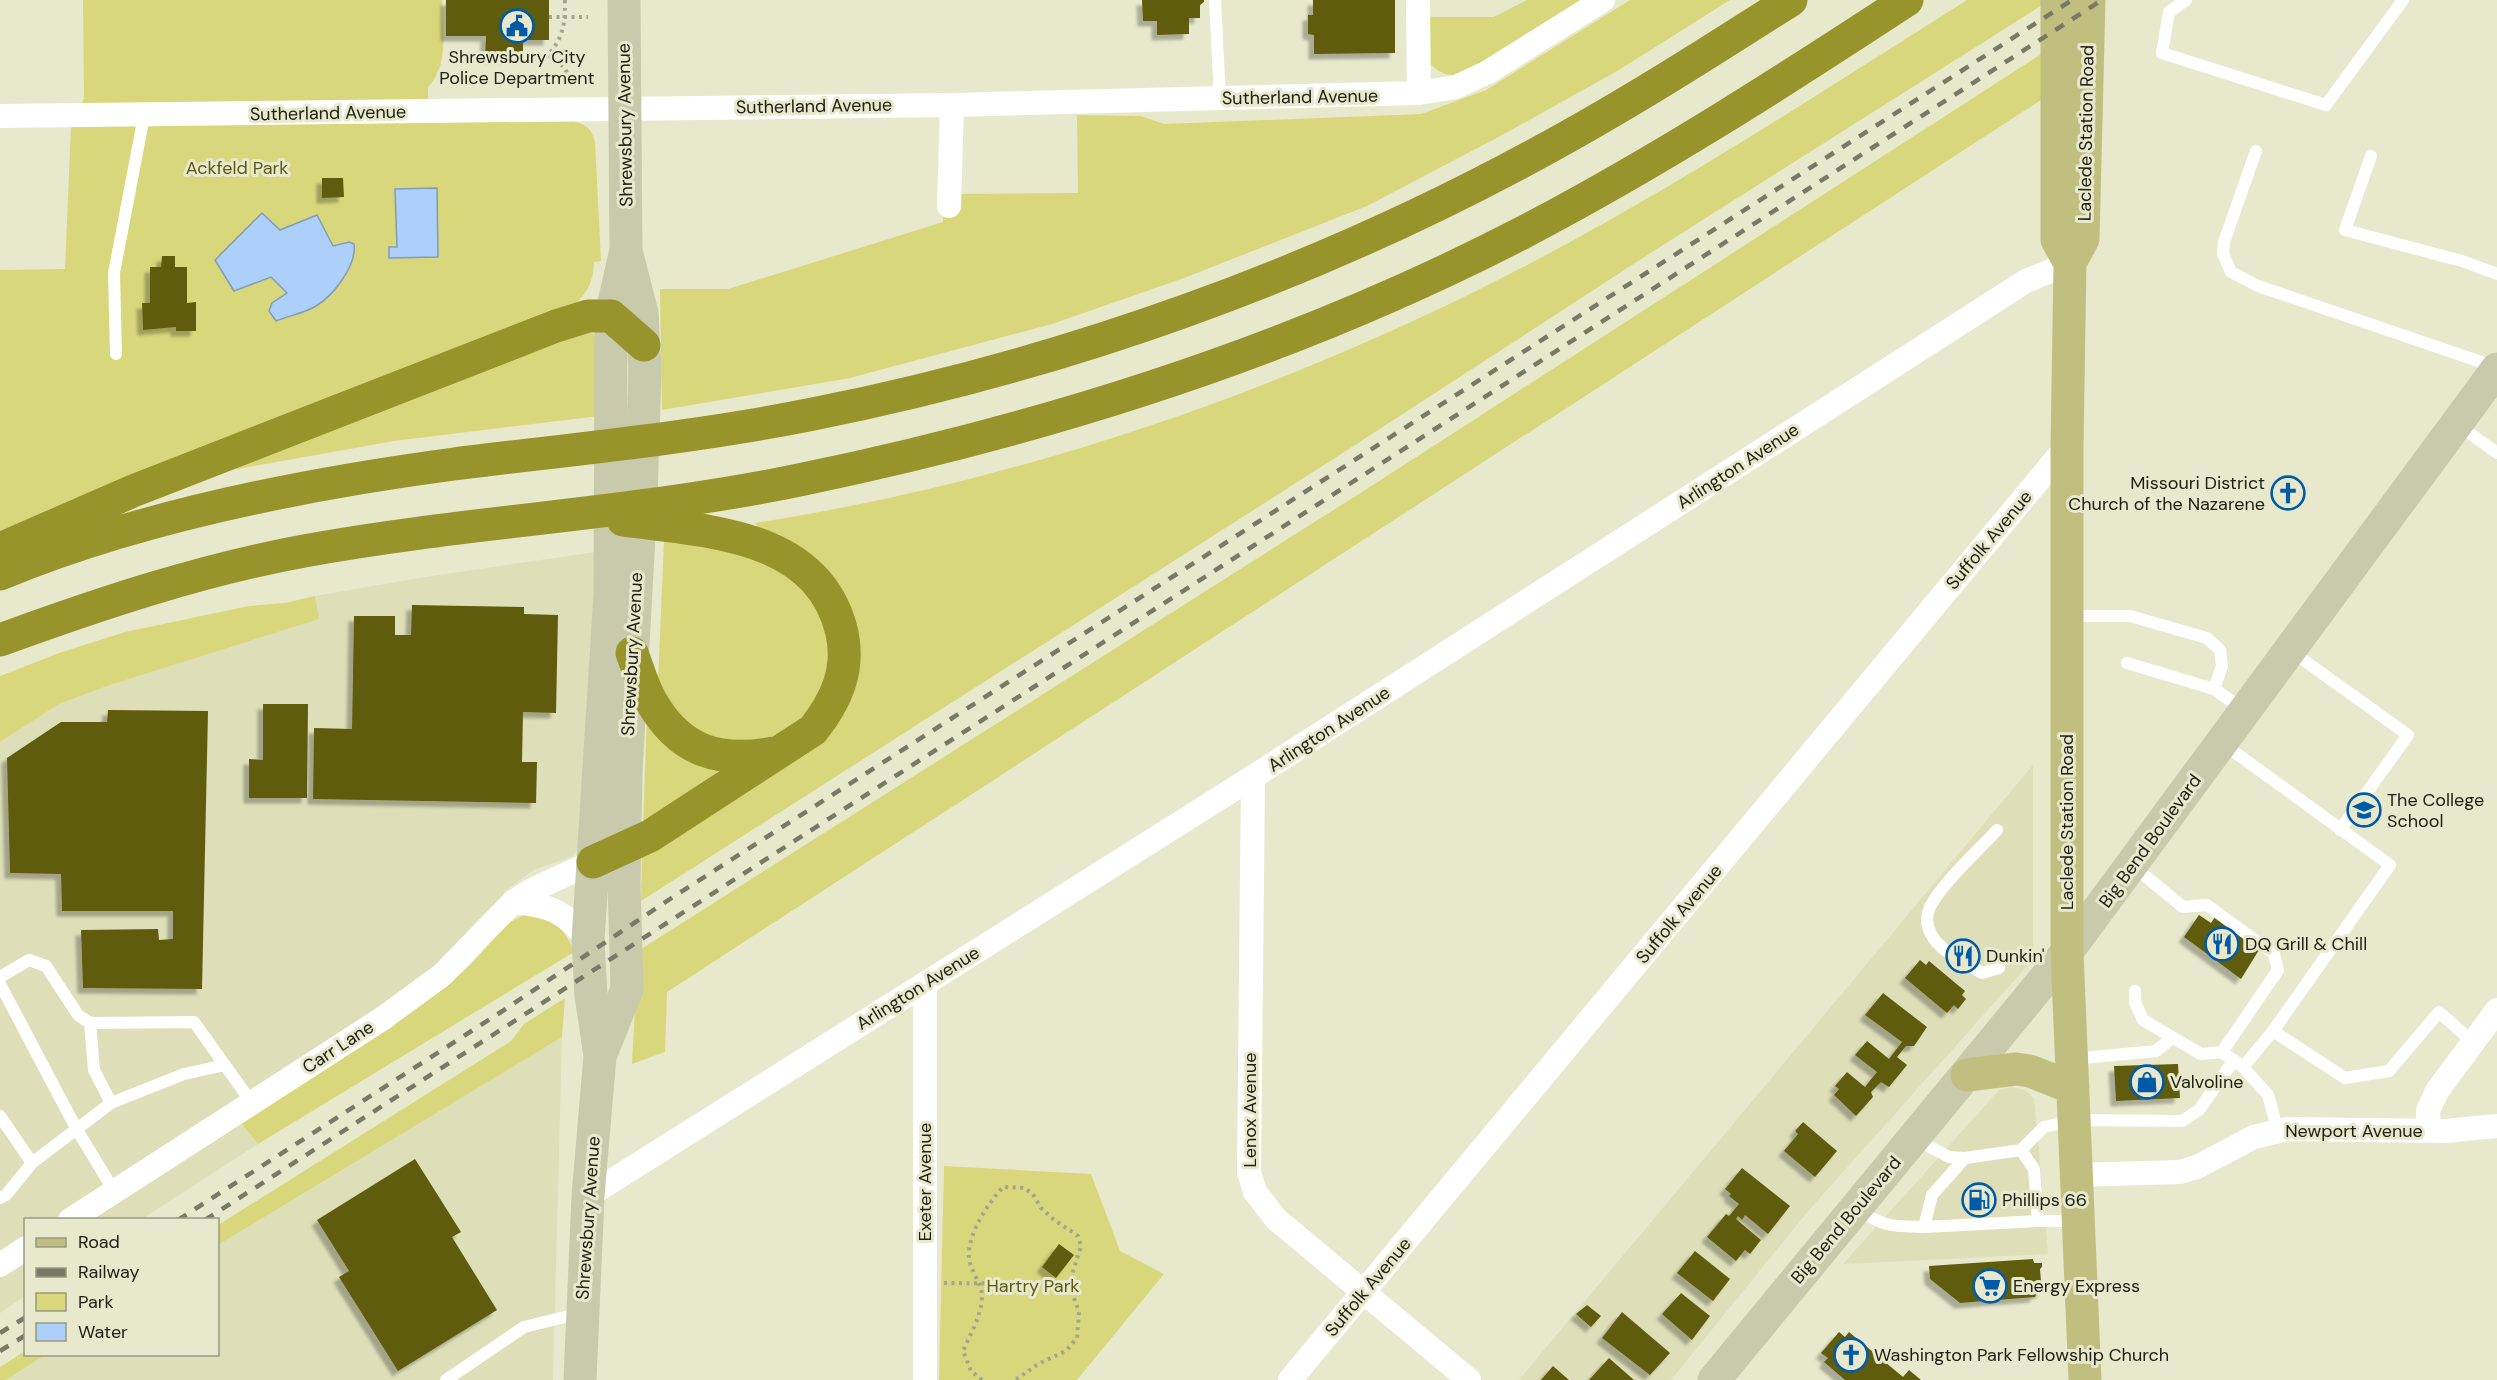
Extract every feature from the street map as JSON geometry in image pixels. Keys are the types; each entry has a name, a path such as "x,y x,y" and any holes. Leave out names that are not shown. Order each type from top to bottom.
{"highway":[{"path":"0,574 120,532 230,503 361,478 702,434 813,414 918,391 994,371 1133,329 1238,291 1439,204 1536,154 1632,100 1791,0"},
{"path":"0,640 84,609 193,576 299,552 401,535 686,501 794,481 1009,432 1114,401 1230,361 1321,326 1413,286 1521,234 1712,125 1907,0"},
{"path":"0,549 133,492 556,326 588,316 611,316 645,357"},
{"path":"577,514 719,533 756,542 792,560 818,582 837,613 845,647 843,678 829,710 813,730 650,836 593,862"},
{"path":"632,653 650,700 665,723 687,743 716,755 745,758 779,753"}],"main road":[{"name":"Shrewsbury Avenue","path":"600,1056 627,989 624,849 632,653 622,593 611,316 626,250 624,0"},
{"name":"Laclede Station Road","path":"2057,0 2057,240 2070,263"},
{"name":"Laclede Station Road","path":"2085,1380 2067,952 2067,446 2070,263 2084,239 2089,0"},
{"name":"Shrewsbury Avenue","path":"580,1380 588,1196 600,1056 591,995 588,941 593,862 645,357 642,313 626,250"},
{"name":"Big Bend Boulevard","path":"1714,1380 2067,952 2497,368"},
{"path":"1967,1075 2016,1069 2030,1071 2073,1089"}],"street":[{"path":"1418,0 1419,93"},
{"name":"Sutherland Avenue","path":"0,116 952,105 1419,93 1456,87 1488,72 1603,0"},
{"path":"949,206 952,105"},
{"name":"Arlington Avenue","path":"588,1196 1253,777 2026,281 2070,263"},
{"name":"Suffolk Avenue","path":"1290,1380 2067,446"},
{"name":"Lenox Avenue","path":"1253,777 1249,1172 1255,1192 1276,1219 1363,1294 1469,1380"},
{"name":"Carr Lane","path":"73,1218 382,1019 441,975 513,902 530,891 593,862"},
{"path":"513,902 537,904 554,909 576,925 588,941"},
{"name":"Exeter Avenue","path":"925,984 925,1380"},
{"path":"2429,1131 2428,1111 2431,1103 2497,1010"},
{"name":"Newport Avenue","path":"2076,1175 2180,1172 2197,1167 2254,1137 2278,1131 2429,1131 2497,1126"},
{"path":"0,1265 24,1249"}],"lane":[{"path":"1215,0 1220,99"},
{"path":"2186,0 2169,12 2162,53 2326,105 2403,0"},
{"path":"116,354 114,273 144,116"},
{"path":"2256,151 2224,242 2223,254 2231,272 2258,286 2497,368"},
{"path":"2372,156 2345,230 2462,261 2497,274"},
{"path":"2457,424 2497,453"},
{"path":"2067,616 2130,616 2207,638 2220,650 2222,666 2214,688"},
{"path":"2290,650 2408,735 2340,830"},
{"path":"2127,663 2214,688 2245,711"},
{"path":"2073,1089 2182,1121 2199,1110 2239,1063 2273,1031 2390,865 2222,743"},
{"path":"1997,830 1943,889 1931,907 1927,923 1931,936 1956,957 1982,973 1999,968"},
{"path":"2132,865 2183,907 2206,905 2274,954 2278,970 2222,1052"},
{"path":"0,976 29,960 46,966 78,1015 90,1023 194,1022 252,1103"},
{"path":"0,984 76,1128 114,1191"},
{"path":"2135,991 2135,1002 2143,1020 2201,1054 2222,1052 2239,1063 2268,1095 2278,1131"},
{"path":"2273,1031 2345,1078 2389,1071 2439,1012 2474,1042"},
{"path":"90,1023 94,1070 111,1103"},
{"path":"1914,1138 1949,1157 1965,1158 2020,1150 2044,1127 2073,1089 2156,1051 2172,1038"},
{"path":"2,1193 32,1163 111,1103 184,1074 225,1065"},
{"path":"0,1116 32,1163"},
{"path":"2020,1150 2034,1169 2038,1221"},
{"path":"1924,1227 1932,1195 1965,1158"},
{"path":"1856,1208 1877,1223 1896,1226 2078,1221"},
{"path":"446,1380 524,1328 582,1312"}],"path":[{"path":"565,0 564,30 560,40 548,55 564,67 575,88"},
{"path":"549,16 588,17"},
{"path":"982,1380 971,1371 963,1351 980,1311 983,1296 969,1258 975,1231 987,1206 1003,1187 1025,1188 1053,1219 1078,1236 1081,1246 1069,1284 1076,1298 1079,1312 1077,1338 1066,1351 1040,1363 1015,1380"},
{"path":"925,1282 1069,1284"}],"shaded area":[{"path":"596,552 583,841 573,856 534,870 506,890 482,920 433,971 227,1105 258,1144 144,1218 24,1218 24,1297 0,1313 0,742 59,704 110,685 318,619 315,596"},
{"path":"2033,765 2033,953 2029,964 1809,1210 1671,1380 1519,1380"},
{"path":"562,1037 553,1380 6,1380 43,1356 219,1356 219,1244"},
{"path":"2012,1087 2025,1090 2034,1098 2048,1254 1843,1264 1999,1090"}],"green space":[{"name":"Ackfeld Park","path":"83,0 442,0 442,57 435,78 428,87 428,122 573,121 585,126 592,133 595,142 601,261 594,262 588,289 570,310 0,531 0,270 65,269 71,127 84,98"},
{"path":"1527,0 1584,0 1539,31 1469,71 1448,75 1430,64 1429,17 1494,17"},
{"path":"1630,0 1730,0 1619,70 1367,206 1184,278 1052,324 850,378 662,410 660,289 728,289 943,222 944,194 1078,193 1077,115 1141,116 1164,124 1421,114 1486,90"},
{"path":"1967,0 2047,0 2047,2 1652,252 1335,458 641,901 642,851 813,743 857,665 755,523 942,486 1034,462 1215,403 1392,331 1541,258 1665,188"},
{"path":"2043,53 2041,100 667,992 665,1052 632,1064 638,951 1376,483"},
{"path":"582,330 594,334 597,341 599,416 394,441 237,469 235,462"},
{"path":"710,539 777,565 818,602 829,633 832,664 809,716 784,734 729,747 676,721 658,682 664,540"},
{"path":"315,596 319,619 110,685 59,704 0,742 0,676 59,653 125,632 249,606 285,603"},
{"path":"647,713 726,766 643,828"},
{"path":"533,913 559,927 568,938 574,952 258,1144 239,1120 436,994 470,965 506,925"},
{"path":"565,998 562,1037 219,1244 219,1224 511,1041 524,1024"},
{"name":"Hartry Park","path":"944,1166 1091,1174 1120,1251 1164,1274 1077,1380 939,1380"},
{"path":"24,1352 24,1356 43,1356 6,1380 0,1380 0,1367"}],"water":[{"path":"437,188 438,257 389,258 389,247 397,247 395,189"},
{"path":"262,213 280,230 317,215 333,246 349,242 354,244 352,261 348,270 330,295 302,313 276,321 269,311 272,303 287,293 271,277 234,291 215,260"}],"building":[{"name":"Shrewsbury City Police Department","path":"446,0 549,0 549,40 523,40 523,58 485,58 486,36 446,36"},
{"path":"1142,0 1204,0 1204,2 1200,5 1200,18 1189,18 1189,34 1157,35 1157,21 1143,21"},
{"path":"1313,0 1395,0 1395,53 1314,54 1314,35 1308,34 1308,15 1313,15"},
{"path":"322,178 343,178 344,197 322,198"},
{"path":"162,256 175,256 175,267 187,267 187,303 196,302 196,331 176,331 176,327 143,330 142,303 150,303 150,267 161,267"},
{"path":"412,605 524,607 524,614 558,615 556,713 523,712 522,762 537,762 536,803 313,799 314,728 352,729 354,616 395,616 395,635 411,635"},
{"path":"263,704 308,704 307,798 249,798 249,759 263,760"},
{"path":"108,710 208,711 202,989 83,988 81,930 158,929 159,940 173,939 173,911 62,911 61,874 10,873 7,758 61,722 107,722"},
{"name":"DQ Grill & Chill","path":"2199,915 2211,923 2215,917 2259,950 2241,979 2184,937"},
{"path":"1920,960 1926,965 1929,961 1965,991 1962,995 1966,999 1958,1009 1954,1005 1947,1013 1905,978"},
{"path":"1883,993 1927,1027 1914,1046 1906,1046 1897,1057 1907,1065 1889,1087 1881,1082 1871,1092 1873,1097 1856,1116 1834,1095 1839,1089 1835,1086 1847,1072 1865,1087 1877,1072 1855,1055 1867,1041 1889,1059 1902,1042 1865,1015"},
{"name":"Valvoline","path":"2178,1064 2180,1098 2116,1101 2114,1066"},
{"path":"1803,1122 1837,1151 1815,1177 1784,1151 1798,1134 1795,1131"},
{"path":"415,1159 461,1232 452,1237 497,1310 398,1371 339,1277 349,1271 317,1220"},
{"path":"1742,1168 1790,1206 1768,1234 1745,1215 1742,1220 1738,1216 1736,1219 1761,1240 1750,1254 1745,1250 1736,1261 1707,1237 1726,1214 1729,1216 1739,1204 1729,1196 1731,1194 1725,1189"},
{"path":"1059,1244 1074,1255 1056,1278 1042,1267"},
{"path":"1695,1251 1730,1279 1713,1301 1677,1273"},
{"name":"Energy Express","path":"2033,1259 2034,1263 2042,1263 2040,1269 2042,1293 2037,1293 2035,1297 1960,1303 1930,1279 1929,1266"},
{"path":"1681,1293 1710,1316 1692,1340 1662,1314"},
{"path":"1587,1305 1601,1316 1591,1327 1576,1314"},
{"path":"1622,1312 1670,1353 1650,1375 1602,1338"},
{"name":"Washington Park Fellowship Church","path":"1839,1332 1845,1337 1849,1332 1903,1377 1909,1370 1921,1380 1845,1380 1824,1362 1828,1358 1821,1353"},
{"path":"1609,1358 1634,1380 1589,1380"},
{"path":"1553,1366 1569,1380 1541,1380"}],"railway":[{"path":"181,1218 501,1012 670,899 2072,0"},
{"path":"208,1218 2102,0"},
{"path":"0,1333 24,1318"},
{"path":"0,1351 24,1336"}],"place":[{"name":"Shrewsbury City Police Department","path":"517,26"},
{"name":"Missouri District Church of the Nazarene","path":"2288,493"},
{"name":"The College School","path":"2364,810"},
{"name":"DQ Grill & Chill","path":"2222,944"},
{"name":"Dunkin'","path":"1963,956"},
{"name":"Valvoline","path":"2147,1082"},
{"name":"Phillips 66","path":"1979,1200"},
{"name":"Energy Express","path":"1990,1286"},
{"name":"Washington Park Fellowship Church","path":"1851,1355"}]}
